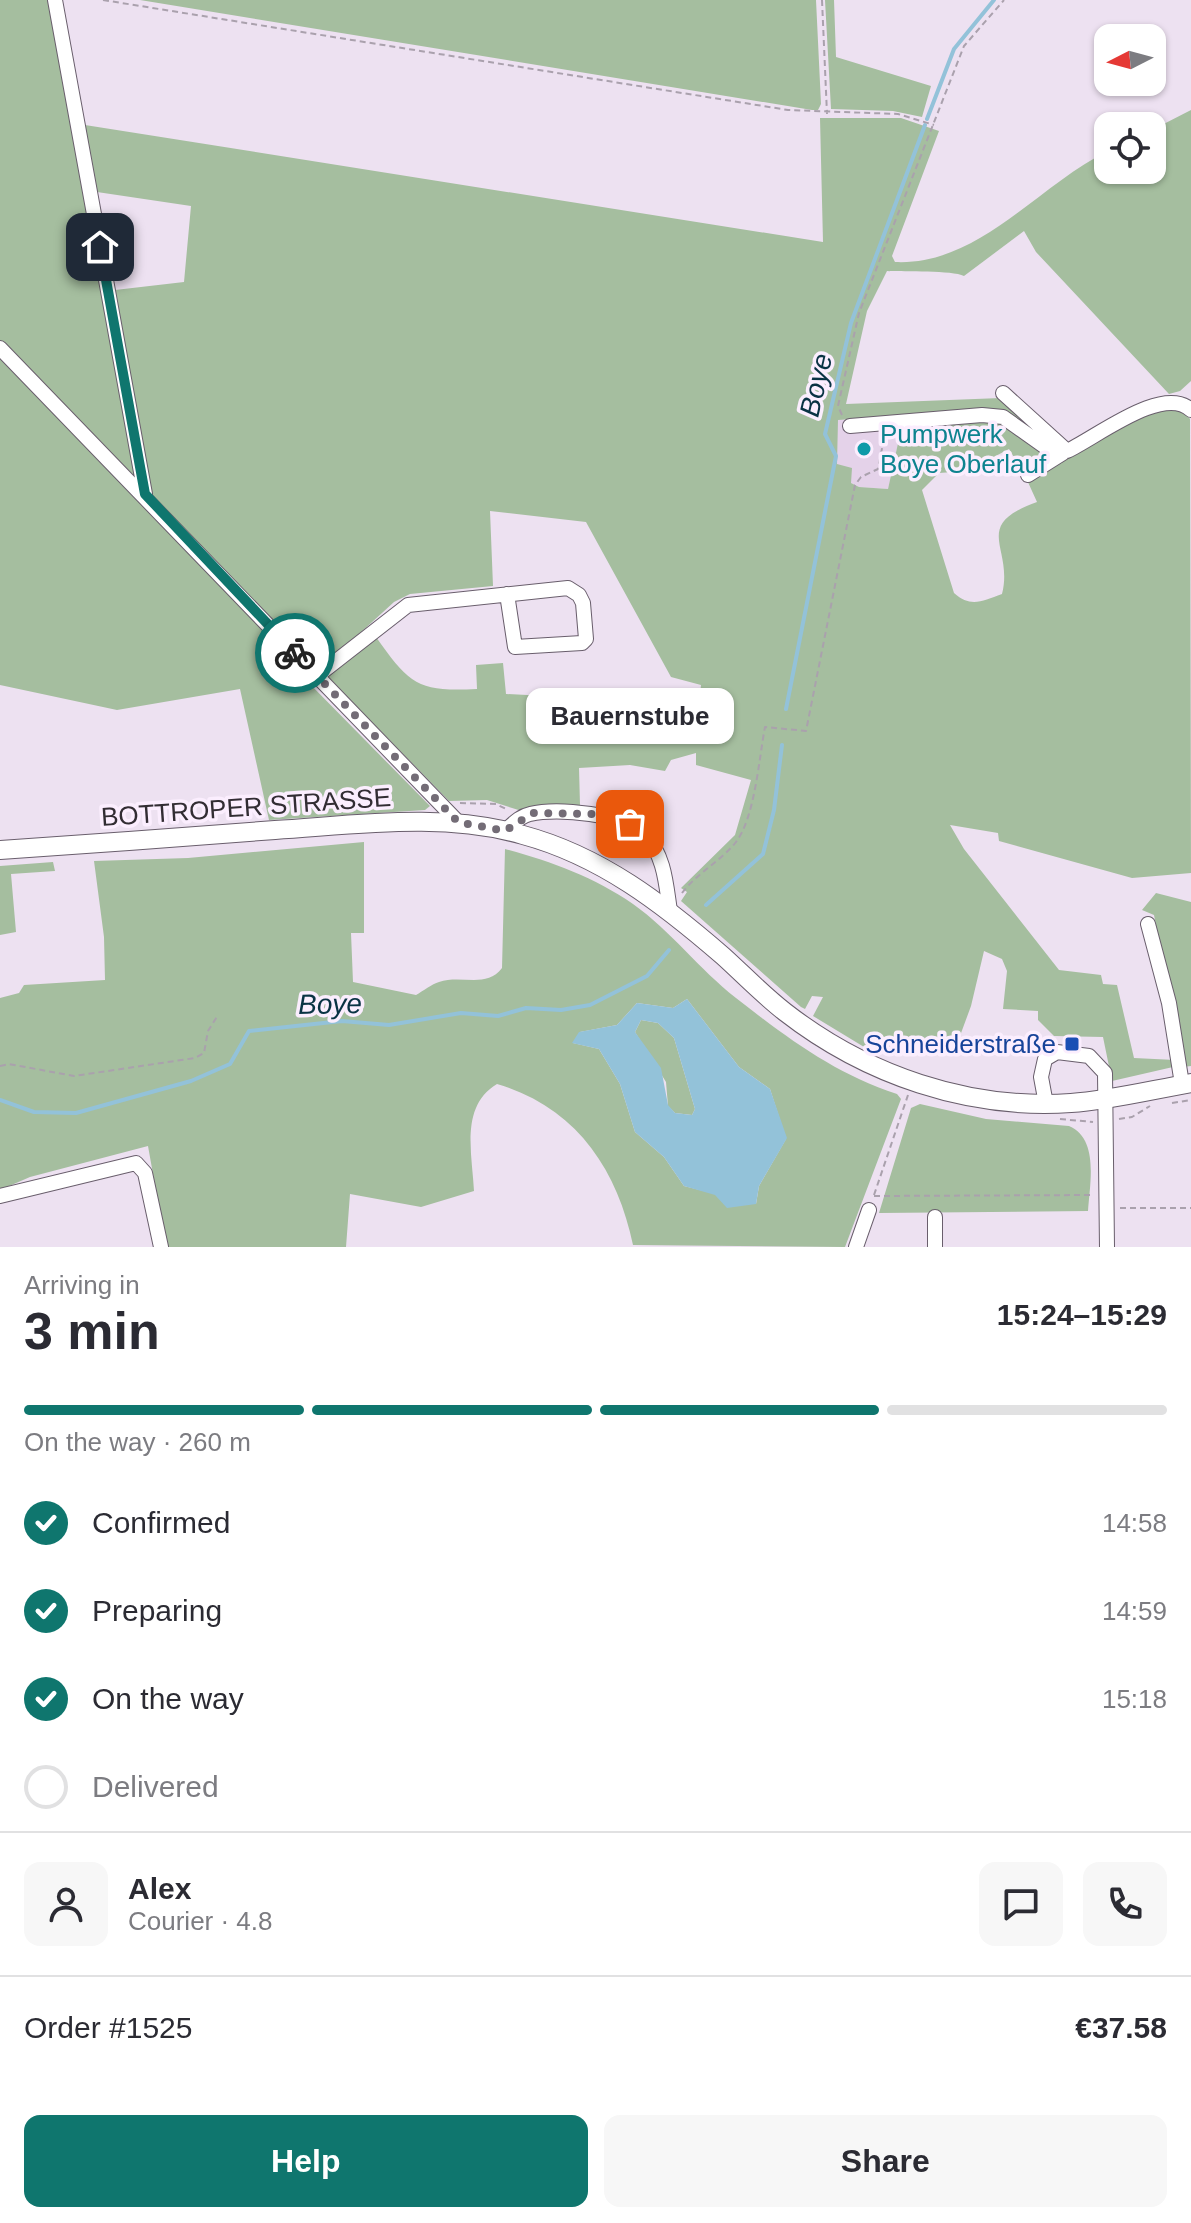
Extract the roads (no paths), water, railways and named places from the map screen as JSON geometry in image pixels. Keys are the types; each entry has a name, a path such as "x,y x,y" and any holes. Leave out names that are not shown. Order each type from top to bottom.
{"main road":[{"name":"BOTTROPER STRASSE","path":"0,850 367,824 458,822 505,831 583,857 671,902 785,1013 861,1060 912,1083 990,1101 1046,1104 1106,1099 1187,1084"}],"street":[{"path":"55,0 145,494"},
{"path":"0,348 145,494 458,822"},
{"path":"1003,393 1063,453"},
{"path":"1028,475 1155,403 1173,400 1191,410"},
{"path":"848,422 882,424 982,415 1003,417 1063,453"},
{"path":"317,676 408,605 507,594 568,588 575,591 583,603 585,642 515,647 507,594"},
{"path":"505,831 522,817 533,813 593,814 630,824 645,835 657,854 671,902"},
{"name":"BOTTROPER STRASSE","path":"1148,924 1187,1084"},
{"path":"1046,1104 1041,1077 1045,1059 1057,1052 1089,1056 1105,1073 1107,1247"},
{"path":"0,1196 128,1163 142,1166 161,1247"},
{"path":"856,1247 869,1210"},
{"path":"935,1217 935,1247"}],"water":[{"path":"687,999 739,1067 770,1089 787,1138 759,1186 756,1204 727,1208 715,1195 684,1186 664,1157 635,1132 620,1084 599,1049 572,1043 579,1032 617,1025 637,1003 673,1008","holes":["641,1020 658,1023 674,1038 695,1109 692,1115 675,1113 668,1105 661,1068 635,1032"]}],"waterway":[{"name":"Boye","path":"927,119 954,49 994,0"},
{"name":"Boye","path":"786,709 836,456 825,434 851,323 925,125"},
{"name":"Boye","path":"706,905 763,854 774,810 782,745"},
{"name":"Boye","path":"0,1100 34,1112 76,1113 191,1081 230,1064 249,1031 342,1021 389,1025 461,1013 498,1016 526,1008 561,1010 590,1005 647,976 669,950"}],"place":[{"name":"Pumpwerk Boye Oberlauf","path":"864,449"},
{"name":"Bauernstube","path":"630,824"},
{"name":"Schneiderstraße","path":"1072,1044"}]}
